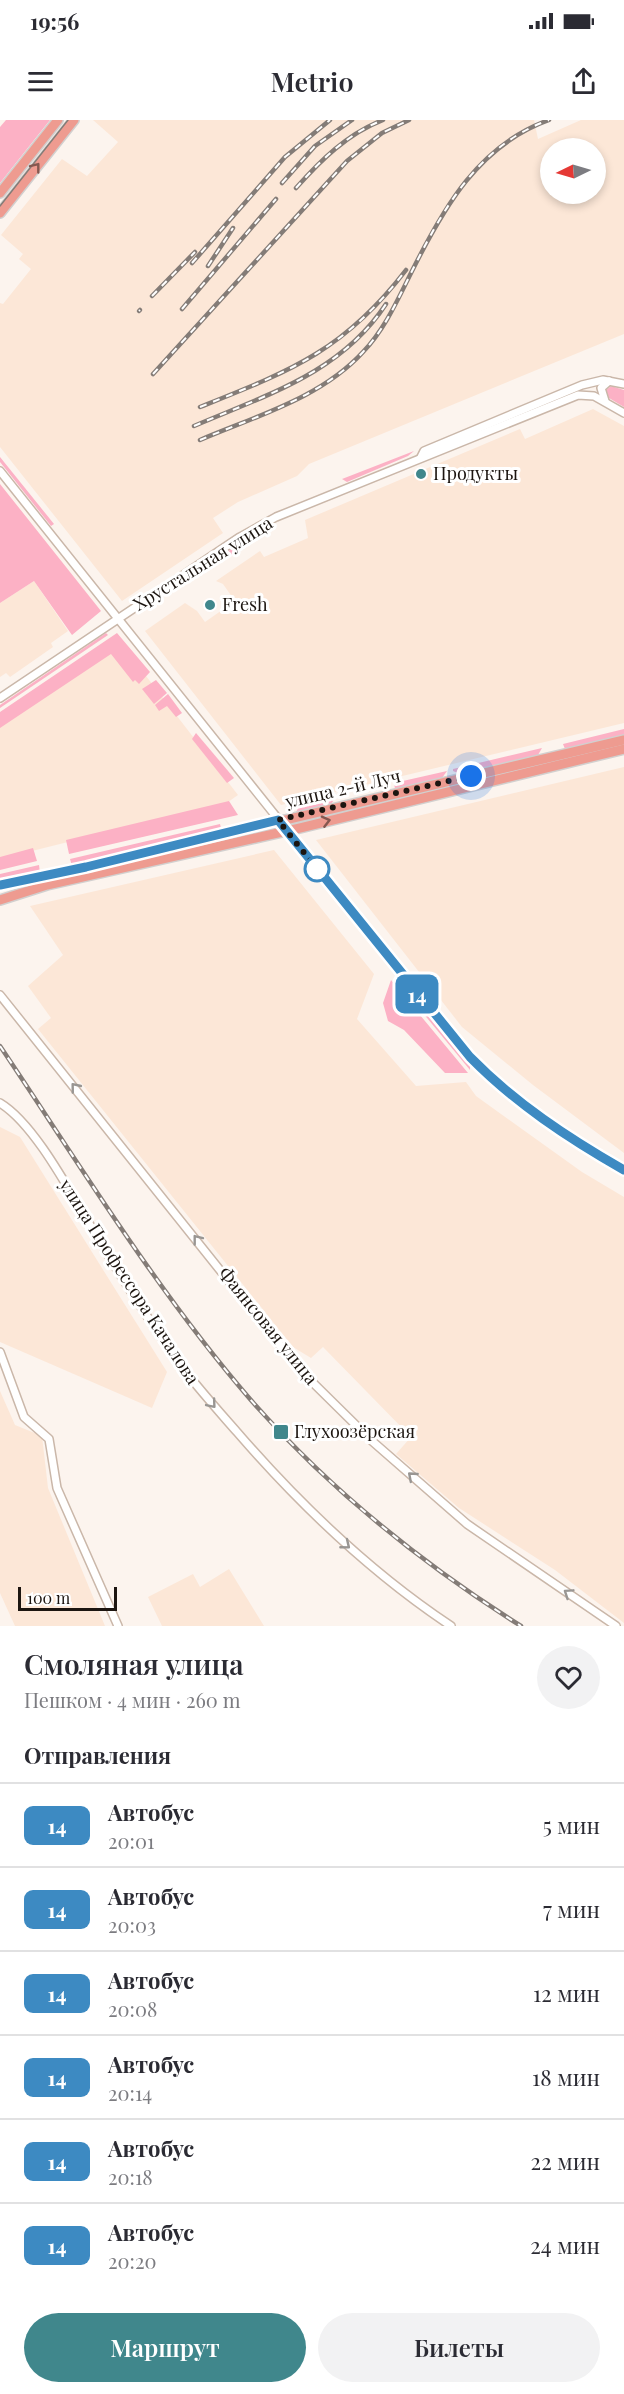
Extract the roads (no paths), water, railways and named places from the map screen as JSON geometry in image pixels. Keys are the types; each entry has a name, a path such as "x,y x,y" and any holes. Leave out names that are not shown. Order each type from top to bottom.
{"main road":[{"path":"0,193 58,120"},
{"path":"0,213 74,120"},
{"name":"улица 2-й Луч","path":"0,885 91,866 624,740"},
{"name":"улица 2-й Луч","path":"0,900 55,883 624,749"}],"street":[{"path":"605,401 601,388 611,380 624,384"},
{"name":"Хрустальная улица","path":"0,698 262,524 421,457 424,451 436,446 577,391 594,381 611,380"},
{"path":"577,391 605,401 624,412"},
{"path":"0,471 470,1057 495,1082 544,1120 624,1170"},
{"name":"Фаянсовая улица","path":"0,994 299,1369 372,1441 467,1524 616,1626"},
{"name":"улица Профессора Качалова","path":"0,1102 16,1115 27,1129 164,1341 223,1417 330,1532 451,1626"},
{"path":"0,1352 24,1417 49,1439 57,1488 118,1626"}],"tram line":[{"path":"0,206 68,120"}],"railway":[{"path":"192,263 285,157 330,120"},
{"path":"282,183 315,146 352,120"},
{"path":"296,188 346,140 383,120"},
{"path":"153,374 347,161 382,133 409,120"},
{"path":"200,440 308,394 346,368 371,343 384,324 437,224 466,181 503,145 524,131 549,120"},
{"path":"182,309 276,199"},
{"path":"208,266 233,228"},
{"path":"152,296 195,252"},
{"path":"200,407 261,382 314,355 360,321 406,270"},
{"path":"194,426 275,392 324,365 368,328 386,304"},
{"path":"0,1046 151,1271 250,1399 311,1463 377,1522 447,1576 521,1626"}],"place":[{"name":"Продукты","path":"421,474"},
{"name":"Fresh","path":"210,605"},
{"name":"Глухоозёрская","path":"281,1432"}]}
